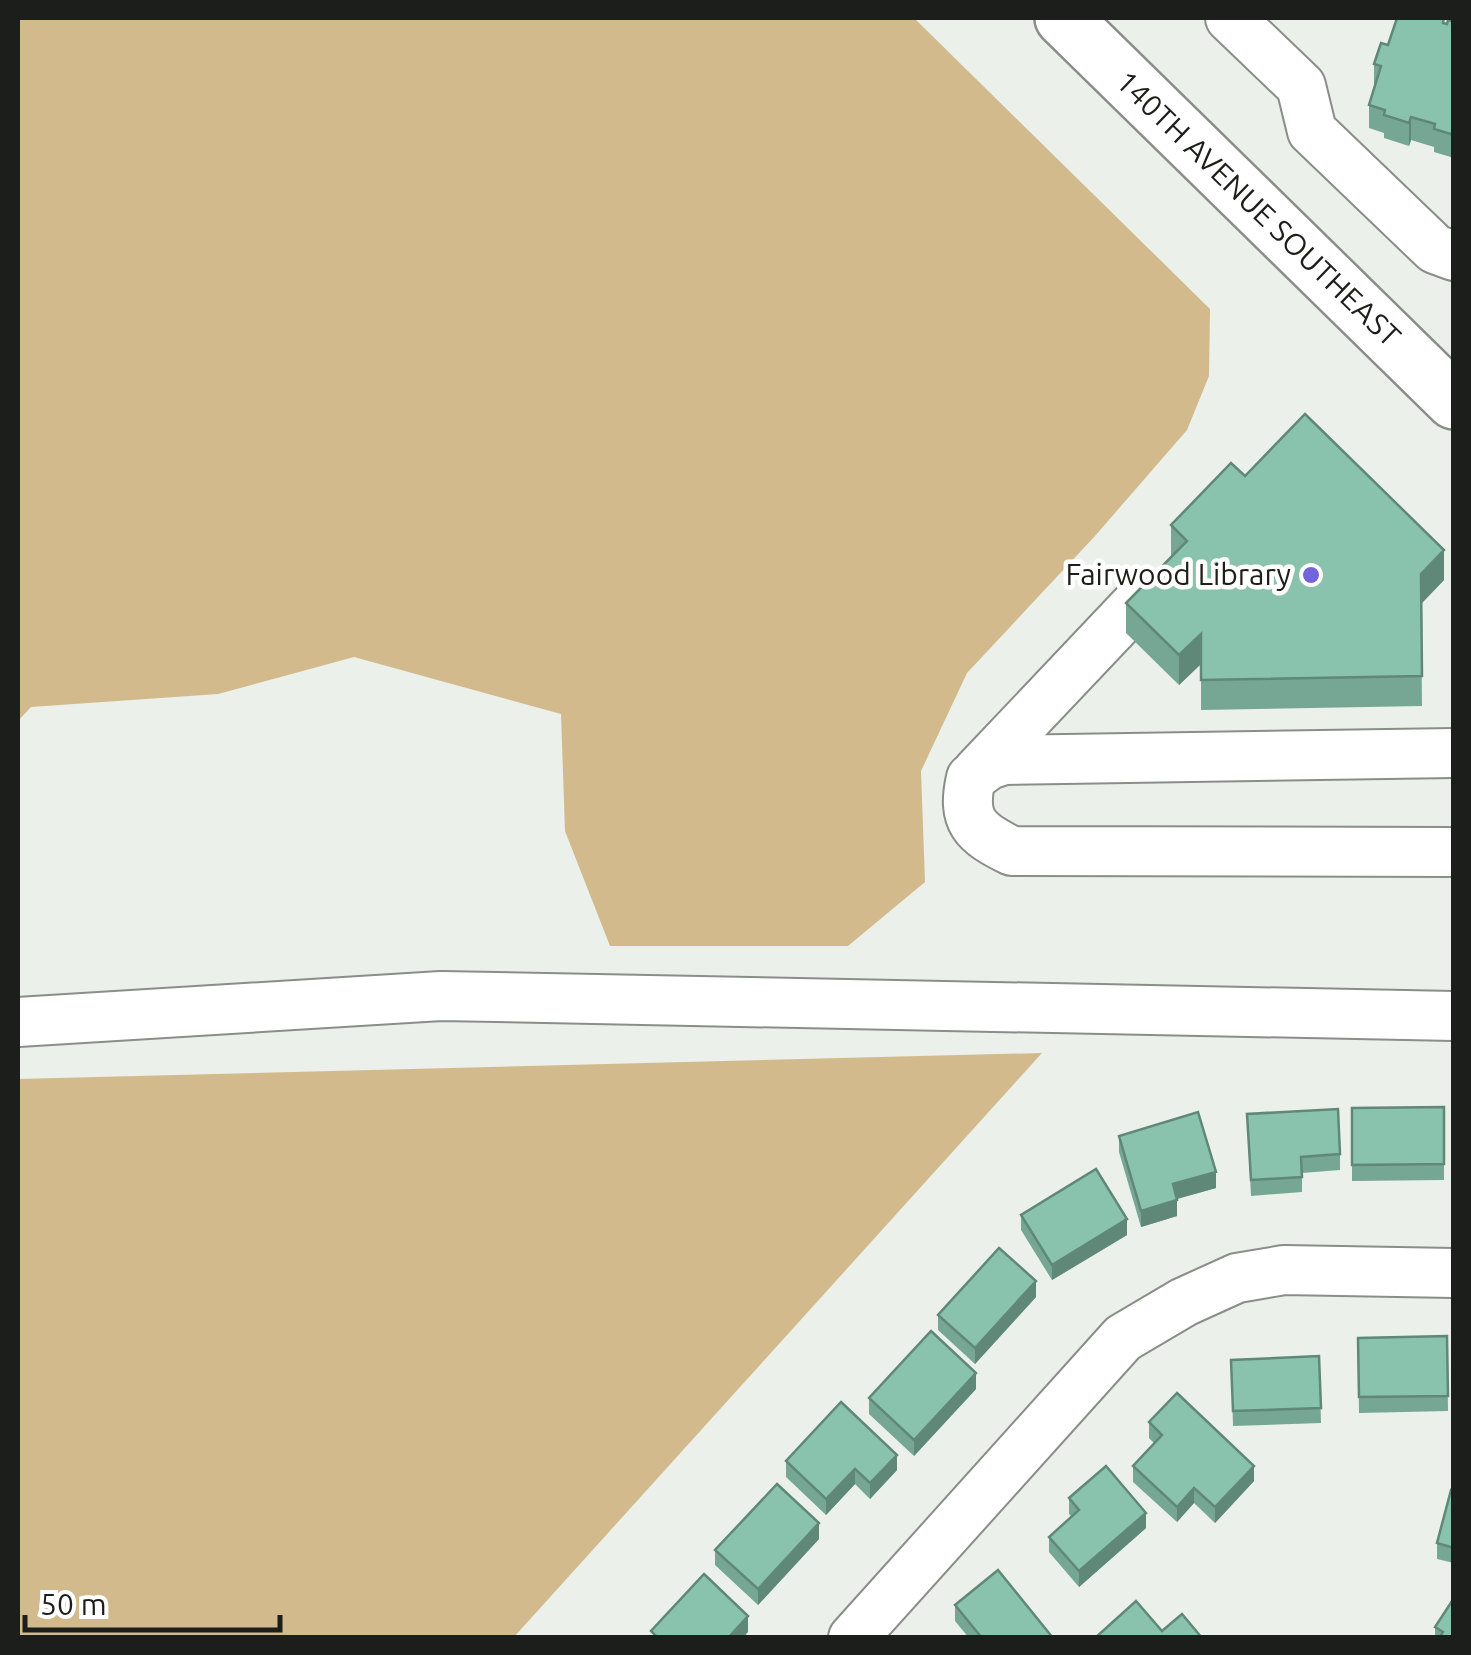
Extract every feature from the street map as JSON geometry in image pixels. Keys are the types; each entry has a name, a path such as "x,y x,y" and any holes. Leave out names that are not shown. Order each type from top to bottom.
{"main road":[{"name":"140TH AVENUE SOUTHEAST","path":"1063,18 1454,401"}],"street":[{"path":"1230,18 1301,86 1312,130 1435,250 1454,256"},
{"path":"1138,602 971,778 966,800 970,821 987,838 1012,851 1454,852"},
{"path":"971,778 1004,760 1454,753"},
{"path":"18,1022 441,996 1454,1016"},
{"path":"853,1638 1123,1338 1184,1302 1237,1278 1284,1270 1454,1273"}],"shaded area":[{"path":"18,18 914,18 1210,309 1209,376 1187,430 967,673 921,771 925,882 848,946 610,946 565,831 561,714 354,657 218,694 31,707 18,721"},
{"path":"1042,1053 514,1637 18,1637 18,1079"}],"building":[{"path":"1397,18 1444,18 1443,23 1454,22 1454,135 1411,117 1409,123 1384,115 1385,110 1369,105 1381,66 1374,64 1381,43 1388,45"},
{"name":"Fairwood Library","path":"1305,414 1444,550 1421,574 1422,676 1201,680 1201,634 1179,655 1126,603 1187,541 1171,525 1231,463 1245,476"},
{"path":"1444,1107 1444,1164 1352,1165 1352,1108"},
{"path":"1338,1109 1340,1154 1301,1157 1302,1177 1251,1180 1247,1114"},
{"path":"1198,1112 1216,1172 1173,1184 1177,1200 1141,1211 1119,1136"},
{"path":"1096,1169 1127,1219 1052,1265 1021,1215"},
{"path":"999,1248 1036,1281 975,1348 938,1315"},
{"path":"931,1331 976,1373 914,1440 869,1398"},
{"path":"1447,1336 1448,1396 1359,1397 1358,1338"},
{"path":"1319,1356 1321,1408 1233,1411 1231,1360"},
{"path":"1177,1393 1254,1466 1215,1507 1194,1488 1177,1507 1133,1466 1162,1435 1149,1422"},
{"path":"841,1402 897,1455 870,1483 855,1469 826,1499 786,1461"},
{"path":"1106,1466 1146,1513 1079,1571 1049,1537 1079,1510 1069,1498"},
{"path":"777,1484 819,1523 758,1589 715,1550"},
{"path":"1451,1490 1454,1491 1454,1548 1437,1543"},
{"path":"998,1570 1053,1638 982,1638 955,1605"},
{"path":"704,1574 748,1616 728,1638 658,1638 651,1631"},
{"path":"1454,1598 1454,1638 1439,1638 1443,1632 1435,1627"},
{"path":"1136,1601 1162,1631 1182,1614 1202,1638 1095,1638"}],"place":[{"name":"Fairwood Library","path":"1311,575"}]}
